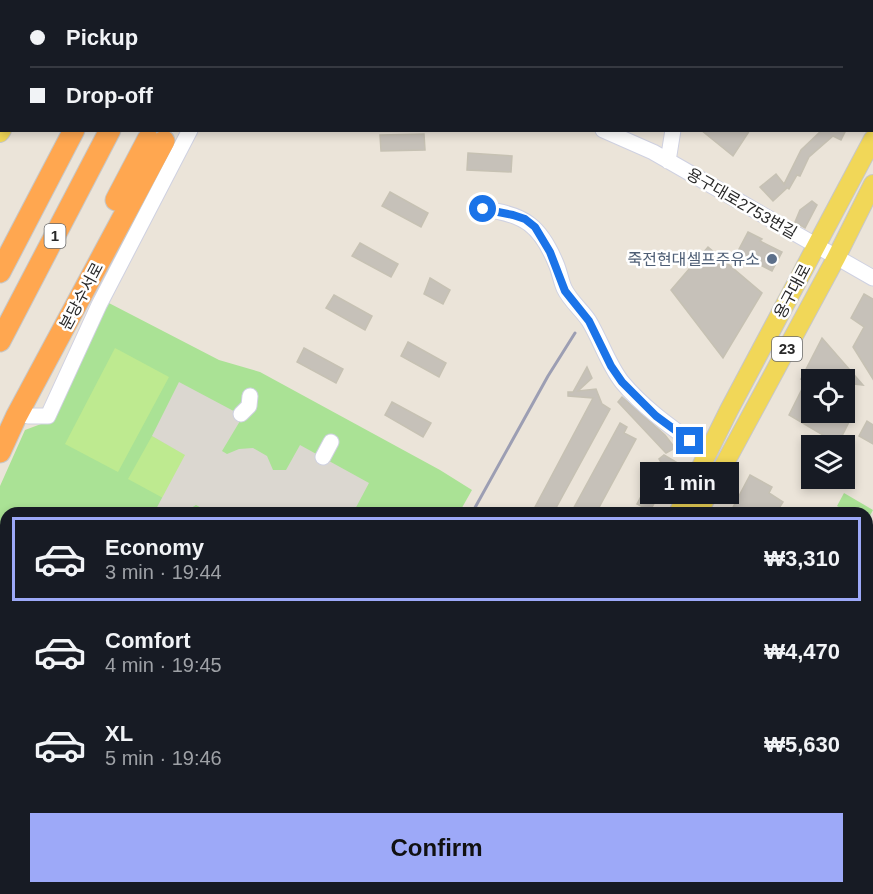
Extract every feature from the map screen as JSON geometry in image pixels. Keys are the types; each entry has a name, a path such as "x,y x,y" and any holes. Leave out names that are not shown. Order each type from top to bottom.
{"highway":[{"name":"1","path":"0,272 73,132"},
{"name":"1","path":"0,341 109,132"},
{"name":"분당수서로","path":"0,425 156,140 0,452"}],"main road":[{"name":"용구대로","path":"679,507 873,139"},
{"name":"용구대로","path":"702,507 836,258 873,184"}],"street":[{"path":"28,416 48,416 99,305 188,132"},
{"name":"용구대로2753번길","path":"608,132 643,147 873,278"},
{"name":"용구대로2753번길","path":"668,161 673,132"},
{"path":"483,209 525,219 535,227 550,252 565,291 589,321 611,366 622,382 656,416 707,453"},
{"path":"241,414 249,406 250,396"},
{"path":"323,457 331,442"}],"green space":[{"path":"105,301 219,360 260,372 440,470 472,490 462,507 0,507 0,486 25,430 49,421"},
{"path":"115,348 169,377 118,472 65,444"},
{"path":"152,436 186,455 163,498 128,479"},
{"path":"844,493 868,507 839,507 837,506"}],"shaded area":[{"path":"179,382 243,416 222,451 227,454 239,449 253,448 267,456 273,470 286,470 300,445 369,483 356,507 200,507 196,505 193,507 157,507 185,455 152,436"}],"building":[{"path":"703,132 749,132 733,156"},
{"path":"820,132 845,132 841,140 833,136 809,157 800,176 797,175 789,189 786,187 773,201 760,187 776,174 784,184 801,150"},
{"path":"424,134 425,150 381,151 380,135"},
{"path":"468,153 512,156 511,172 467,170"},
{"path":"390,192 428,213 421,227 382,206"},
{"path":"812,201 817,205 805,228 795,222 800,210"},
{"path":"748,232 782,252 772,271 737,253"},
{"path":"360,243 398,264 391,277 352,256"},
{"path":"708,247 762,293 723,358 671,290"},
{"path":"430,278 450,290 443,304 424,294"},
{"path":"864,294 873,299 873,379 853,347 864,327 851,318"},
{"path":"334,295 372,316 365,330 326,308"},
{"path":"822,338 849,369 806,369"},
{"path":"408,342 446,363 439,377 401,356"},
{"path":"304,348 343,369 336,383 297,362"},
{"path":"587,367 592,378 578,391 596,389 602,404 610,409 557,507 535,507 593,398 568,396 568,392 573,392"},
{"path":"855,376 863,385 855,384"},
{"path":"801,391 801,422 789,415"},
{"path":"622,397 665,435 675,448 666,453 618,402"},
{"path":"392,402 431,423 423,437 385,415"},
{"path":"867,421 873,425 873,444 859,436"},
{"path":"620,423 627,427 624,433 636,439 599,507 574,507"},
{"path":"803,423 848,423 842,435 823,435"},
{"path":"664,455 681,465 667,473 659,459"},
{"path":"750,475 772,487 769,493 783,502 780,507 733,507"},
{"path":"652,476 665,483 652,507 643,507 637,504"}],"railway":[{"path":"475,507 548,376 575,333"}],"place":[{"name":"죽전현대셀프주유소","path":"772,259"}],"route":[{"path":"483,209 501,211 525,219 535,227 558,268 565,291 589,321 611,366 622,382 656,416 690,441"}]}
